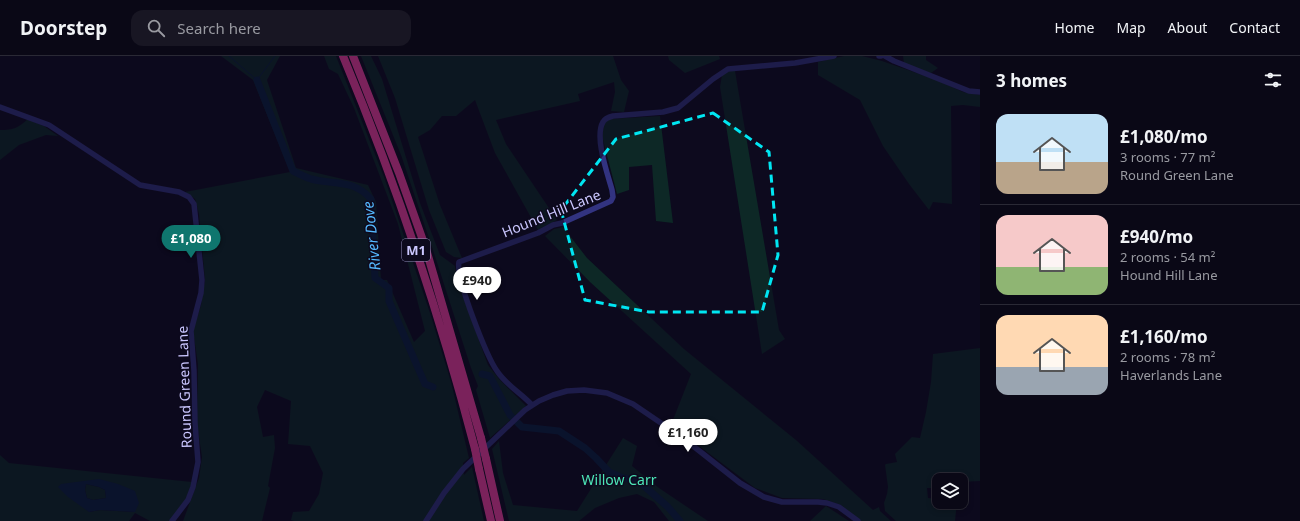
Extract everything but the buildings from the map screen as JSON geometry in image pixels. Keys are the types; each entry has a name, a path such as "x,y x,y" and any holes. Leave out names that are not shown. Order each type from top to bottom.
{"highway":[{"name":"M1","path":"343,56 386,165 436,313 474,449 491,521"},
{"name":"M1","path":"353,56 399,173 426,249 481,438 500,521"}],"street":[{"name":"Hound Hill Lane","path":"532,405 502,378 489,360 460,277 458,266 459,262 542,231 553,225 562,223 611,201 613,197 612,190 600,139 600,130 603,122 607,118 613,116 663,112 678,108 713,79 728,69 796,63 834,56"},
{"path":"885,56 969,91 980,92"},
{"name":"Round Green Lane","path":"0,107 49,125 140,185 179,192 189,197 194,204 202,280 201,293 191,331 198,462 190,496 186,504 172,521"},
{"path":"426,521 444,493 463,469 518,416 532,405 553,395 567,391 591,390 607,393 633,404 667,427 740,482 764,497 782,502 826,503 839,507 858,521"}],"highlighted area":[{"path":"713,113 769,152 778,255 762,312 649,312 585,300 561,210 616,139"}],"green space":[{"path":"221,56 280,56 267,80 296,168 368,185 376,202 381,280 387,280 414,342 425,331 398,224 354,108 338,74 329,69 324,56 336,56 384,177 430,313 451,382 469,458 463,463 464,475 472,467 484,521 291,520 293,512 309,511 319,494 323,473 310,446 288,444 291,401 265,390 257,407 263,437 274,435 275,448 268,486 270,488 262,521 183,521 199,478 202,457 197,424 198,364 193,331 201,305 205,280 199,214 195,199 185,192 290,172 253,80"},
{"path":"361,56 371,56 382,79 420,203 440,255 455,266 457,280 488,365 500,380 526,406 490,438 476,390 478,386 401,155"},
{"path":"378,56 613,56 621,80 629,91 624,112 611,111 615,92 614,82 578,94 580,101 496,120 506,144 557,220 538,230 495,153 475,100 456,116 442,116 430,130 418,137 440,205 462,258 454,257 446,252 429,210 395,98"},
{"path":"668,56 719,56 720,59 685,73 669,60"},
{"path":"844,56 862,56 882,61 937,80 963,92 980,95 980,107 963,105 951,106 952,204 933,202 929,210 883,146 860,100 818,75 818,62"},
{"path":"903,56 926,56 926,60 938,68 931,73 904,64"},
{"path":"729,71 735,71 779,330 785,339 762,354 720,87 722,75"},
{"path":"660,116 673,223 656,221 652,165 629,167 629,190 617,194 602,136 604,124 609,119"},
{"path":"28,119 44,126 58,136 46,135 19,145 0,160 0,130 15,128"},
{"path":"563,227 587,258 684,349 796,440 873,510 879,507 880,511 891,521 861,521 841,505 823,499 782,498 755,488 671,425 691,374 590,282 545,236 554,229"},
{"path":"980,348 980,481 968,482 968,473 932,473 932,488 927,488 928,498 932,498 932,509 956,509 955,521 896,521 885,511 884,503 888,487 885,465 897,462 895,454 912,437 920,438 931,382 933,354"},
{"name":"Willow Carr","path":"623,438 637,446 632,466 659,488 708,521 669,521 654,502 637,494 619,498 595,508 579,521 509,521 492,449 499,441 503,473 513,505 577,511"},
{"path":"0,455 9,463 192,482 187,498 170,521 150,521 135,513 129,521 0,521","holes":["61,484 118,484 135,512 100,510 89,512"]},
{"path":"86,484 105,490 106,498 93,500 87,498 85,490"},
{"path":"826,506 849,521 810,521"}],"water":[{"path":"99,479 118,484 135,491 139,503 135,512 100,510 89,512 68,497 58,487 61,484","holes":["86,484 105,490 106,498 93,500 87,498 85,490"]}],"waterway":[{"name":"River Dove","path":"229,56 257,80 275,56"},
{"name":"River Dove","path":"257,80 293,171 319,181 350,185 358,188 371,199 375,278 389,288 389,301 425,384 433,387"},
{"name":"River Dove","path":"482,374 490,376 510,415 522,427 559,431 585,448 609,472 623,478 636,480 643,485 668,507 680,521"}]}
